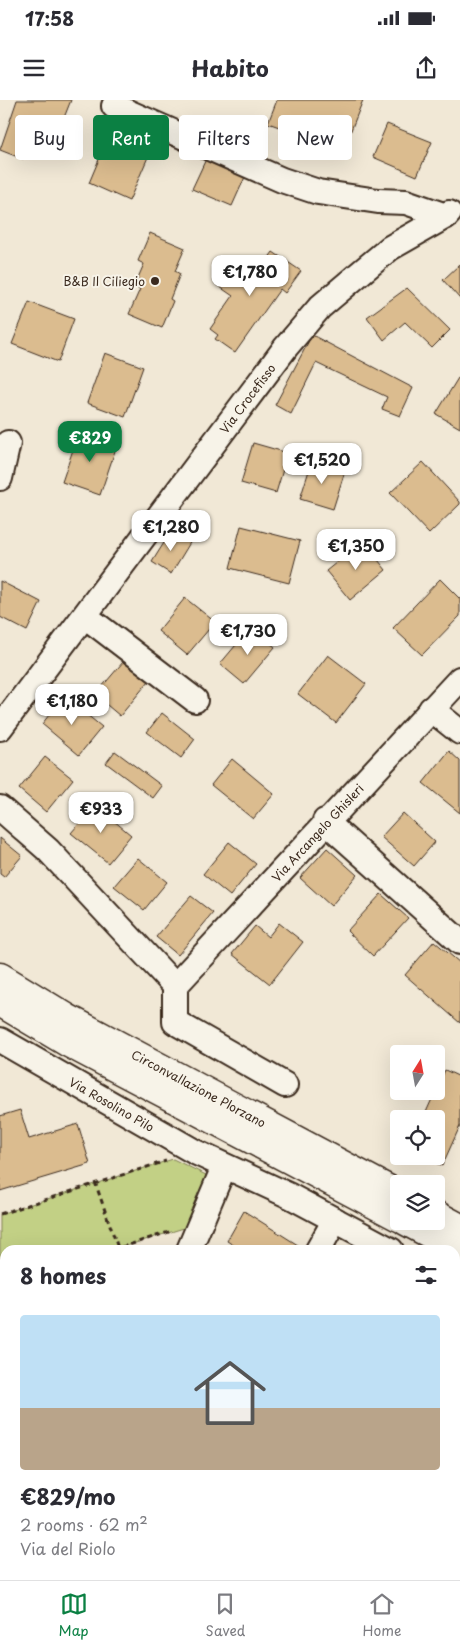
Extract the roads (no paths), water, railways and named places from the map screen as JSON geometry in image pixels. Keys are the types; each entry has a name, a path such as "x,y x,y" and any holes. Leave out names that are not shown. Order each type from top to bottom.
{"highway":[{"name":"Circonvallazione Plorzano","path":"0,977 67,1018 390,1190"},
{"name":"Circonvallazione Plorzano","path":"0,1002 67,1042 390,1212"},
{"path":"445,1220 460,1228"},
{"path":"423,1230 451,1245"}],"street":[{"name":"Via Crocefisso","path":"114,106 282,180 318,192 378,201 406,202 454,212"},
{"name":"Via Crocefisso","path":"0,728 286,347 320,307 390,248 454,212"},
{"path":"0,478 8,443"},
{"path":"85,616 195,700"},
{"name":"Via Arcangelo Ghisleri","path":"175,986 325,822 460,679"},
{"path":"431,709 460,732"},
{"path":"0,808 48,850 175,986 174,1022 285,1085"},
{"path":"325,822 460,942"},
{"name":"Via Rosolino Pilo","path":"0,1040 195,1152 335,1220 366,1244"},
{"path":"191,1245 224,1167"},
{"path":"321,1245 335,1220"}],"place":[{"name":"B&B Il Ciliegio","path":"155,281"}]}
